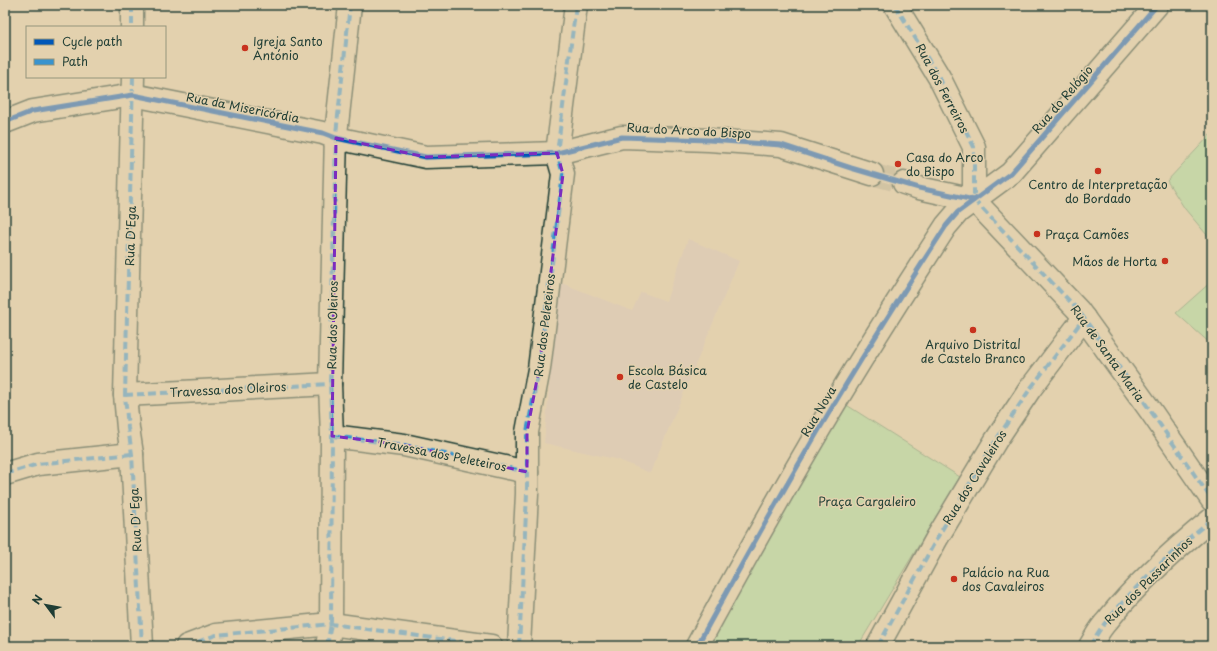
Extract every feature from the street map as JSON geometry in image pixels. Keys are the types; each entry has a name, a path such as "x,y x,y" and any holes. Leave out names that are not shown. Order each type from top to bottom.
{"street":[{"path":"132,5 132,26"},
{"name":"Rua dos Oleiros","path":"326,646 331,624 332,436 330,384 336,138 350,5"},
{"name":"Rua dos Peleteiros","path":"518,646 527,494 528,432 539,370 563,174 557,153 576,5"},
{"name":"Rua dos Ferreiros","path":"895,5 939,77 974,147 974,200"},
{"name":"Rua do Relógio","path":"974,200 1011,173 1157,5"},
{"name":"Rua da Misericórdia","path":"5,122 33,111 133,86 336,138"},
{"name":"Rua D'Ega","path":"125,395 133,86"},
{"name":"Rua do Arco do Bispo","path":"336,138 426,157 557,153 622,137 709,140 781,145 872,174"},
{"path":"904,183 974,200"},
{"name":"Rua de Santa Maria","path":"974,200 1084,318 1212,500"},
{"name":"Rua Nova","path":"697,646 763,526 874,338 946,226 958,212 974,200"},
{"name":"Rua dos Cavaleiros","path":"878,646 937,538 996,440 1030,389 1084,318"},
{"name":"Travessa dos Oleiros","path":"125,395 330,384"},
{"name":"Rua D' Ega","path":"125,395 132,454 142,646"},
{"name":"Travessa dos Peleteiros","path":"332,436 404,445 527,472"},
{"path":"5,474 38,464 132,454"},
{"name":"Rua dos Passarinhos","path":"1090,646 1106,621 1140,585 1181,544 1212,519"},
{"path":"187,646 216,636 331,624 491,646"}],"highlighted area":[{"path":"336,138 426,157 557,153 563,174 539,369 527,432 527,472 404,445 332,436"}],"shaded area":[{"name":"Escola Básica de Castelo","path":"688,239 739,261 650,473 619,460 544,443 559,282 632,311 641,292 666,301"}],"green space":[{"path":"1212,133 1212,241 1185,209 1167,181"},
{"path":"1212,281 1212,345 1176,313"},
{"name":"Praça Cargaleiro","path":"845,404 960,477 858,646 724,646 711,638"}],"tunnel":[{"path":"872,174 904,183"}],"marked path":[{"path":"132,5 132,26"},
{"path":"327,646 331,624 332,436 330,384 336,134 350,5"},
{"path":"519,646 527,494 527,432 539,369 563,174 557,153 576,5"},
{"path":"895,5 939,77 974,147 974,200"},
{"path":"133,78 125,395 132,454 142,646"},
{"path":"974,200 1078,310 1150,410 1212,500"},
{"path":"878,646 937,538 996,440 1030,389 1084,318"},
{"path":"125,395 330,384"},
{"path":"332,436 404,445 527,472"},
{"path":"5,474 38,464 132,454"},
{"path":"1090,646 1102,627 1131,593 1170,554 1212,519"},
{"path":"187,646 216,635 331,624 491,646"}],"cycle path":[{"path":"697,646 765,523 824,422 875,337 946,226 958,212 1011,173 1157,5"},
{"path":"5,122 33,111 133,95 323,133 336,138 426,157 557,153 622,137 709,140 781,145 919,188 974,200"}],"place":[{"name":"Igreja Santo António","path":"245,48"},
{"name":"Casa do Arco do Bispo","path":"898,164"},
{"name":"Centro de Interpretação do Bordado","path":"1098,171"},
{"name":"Praça Camões","path":"1037,234"},
{"name":"Mãos de Horta","path":"1165,261"},
{"name":"Arquivo Distrital de Castelo Branco","path":"973,330"},
{"name":"Escola Básica de Castelo","path":"620,377"},
{"name":"Palácio na Rua dos Cavaleiros","path":"954,579"}]}
